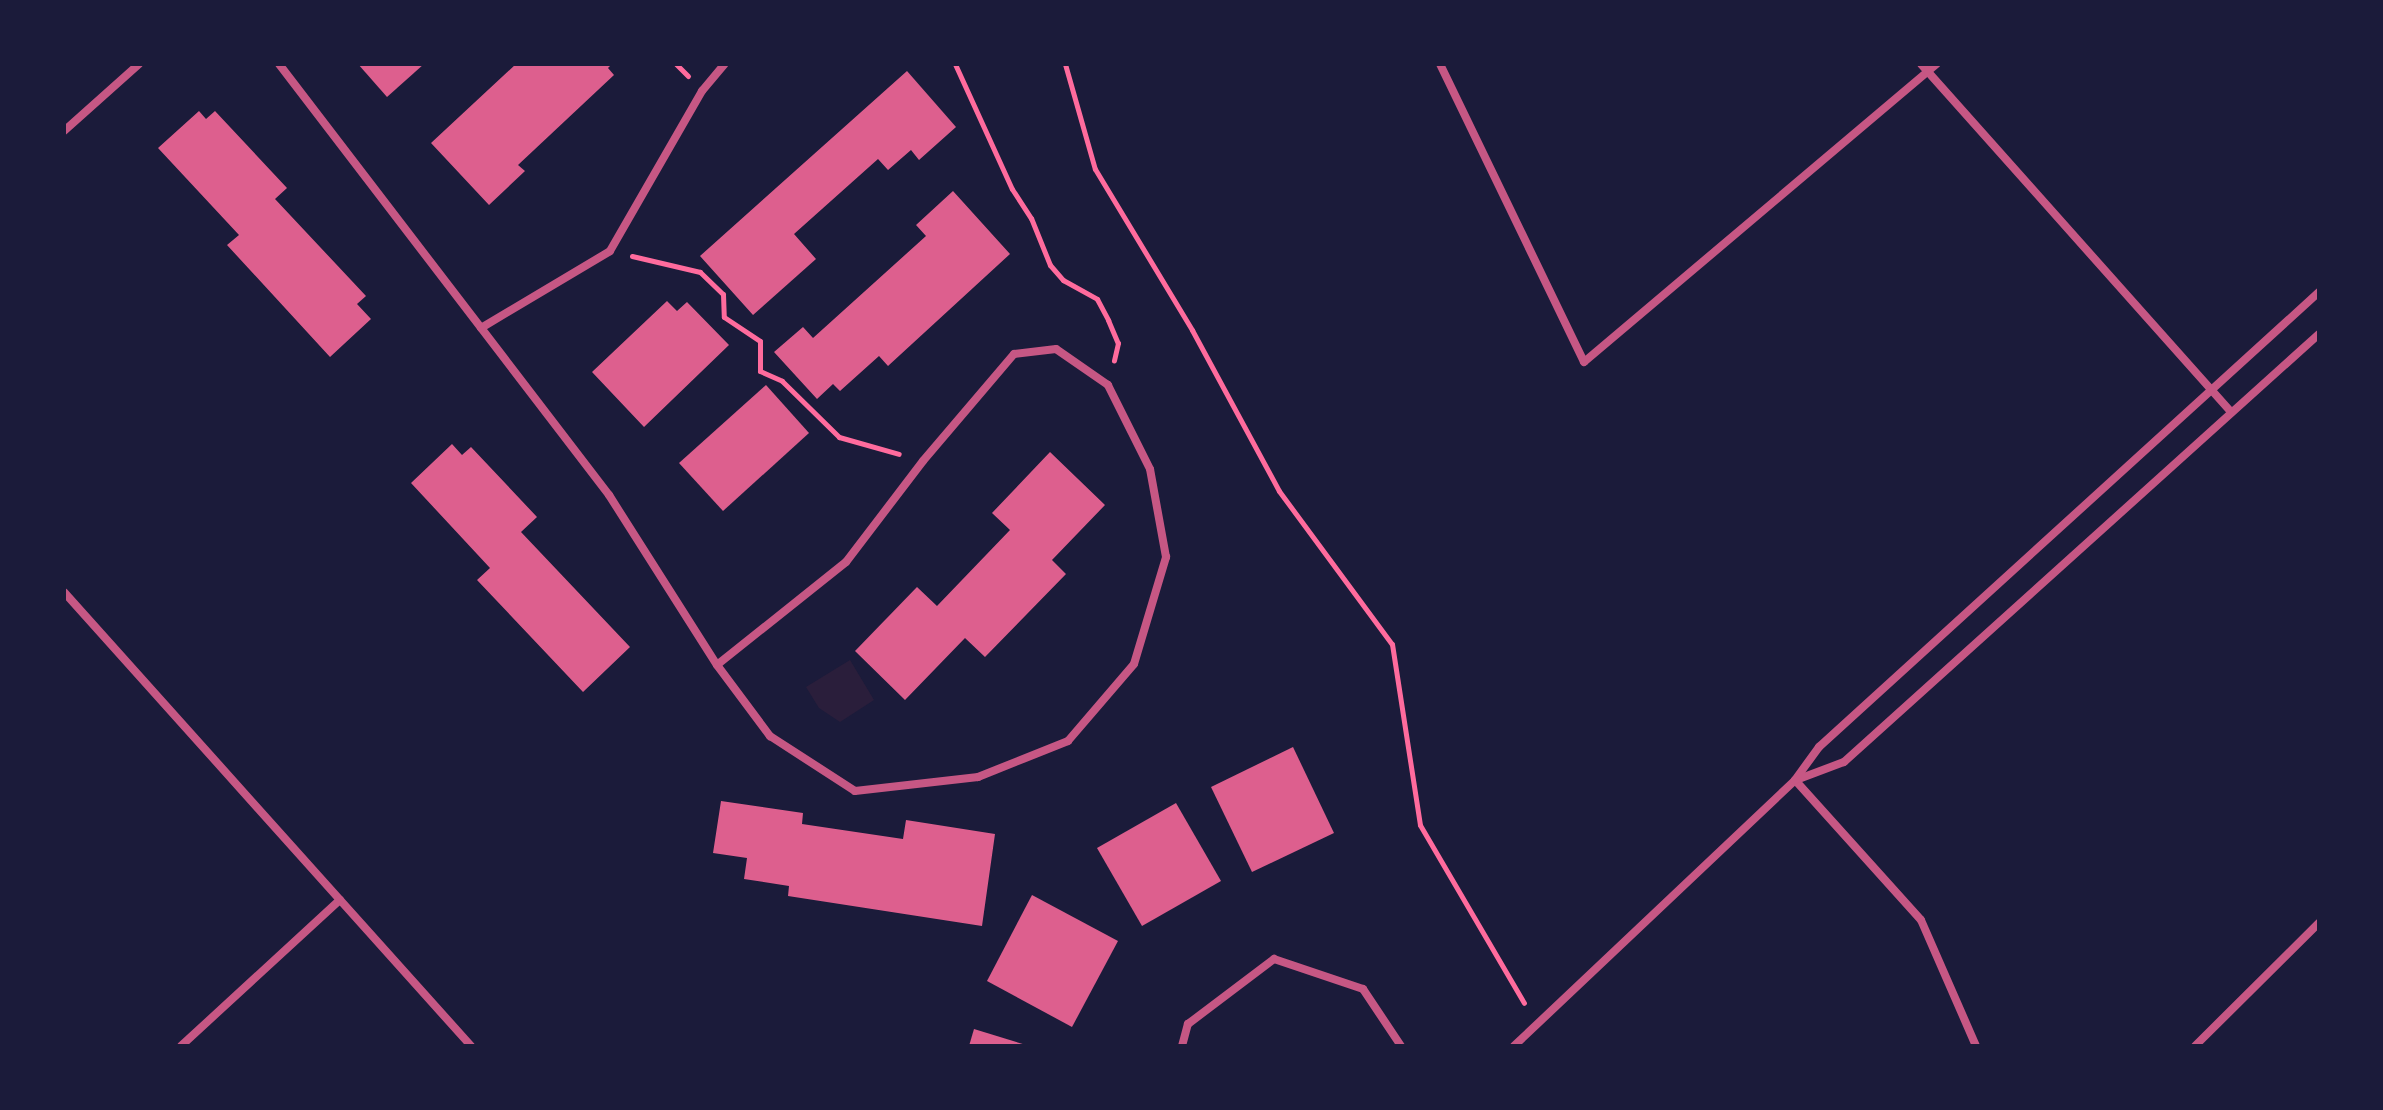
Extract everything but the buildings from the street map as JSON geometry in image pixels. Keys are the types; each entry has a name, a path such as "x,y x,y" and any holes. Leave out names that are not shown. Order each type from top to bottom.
{"street":[{"path":"64,131 139,64"},
{"path":"279,64 609,495 717,665 770,736 855,791 978,777 1068,741 1134,664 1166,557 1150,469 1108,385 1056,349 1014,354 923,461 846,562 717,665"},
{"path":"481,328 610,251 702,91 725,64"},
{"path":"1440,64 1584,362 1937,64"},
{"path":"1921,64 2231,412"},
{"path":"1514,1046 1795,780 1819,747 2319,292"},
{"path":"1795,780 1844,762 2319,334"},
{"path":"64,592 471,1046"},
{"path":"1795,780 1921,920 1976,1046"},
{"path":"181,1046 340,900"},
{"path":"2195,1046 2319,923"},
{"path":"1182,1046 1188,1024 1274,959 1363,989 1401,1046"}],"path":[{"path":"955,64 1012,189 1031,218 1050,265 1063,280 1097,299 1108,320 1118,343 1108,385"},
{"path":"1065,64 1095,169 1192,330 1279,491 1392,644 1420,825 1537,1025"},
{"path":"610,251 700,272 723,294 724,317 760,341 760,371 782,381 839,437 923,461"}],"shaded area":[{"path":"850,660 874,700 840,722 819,708 806,687"}]}
